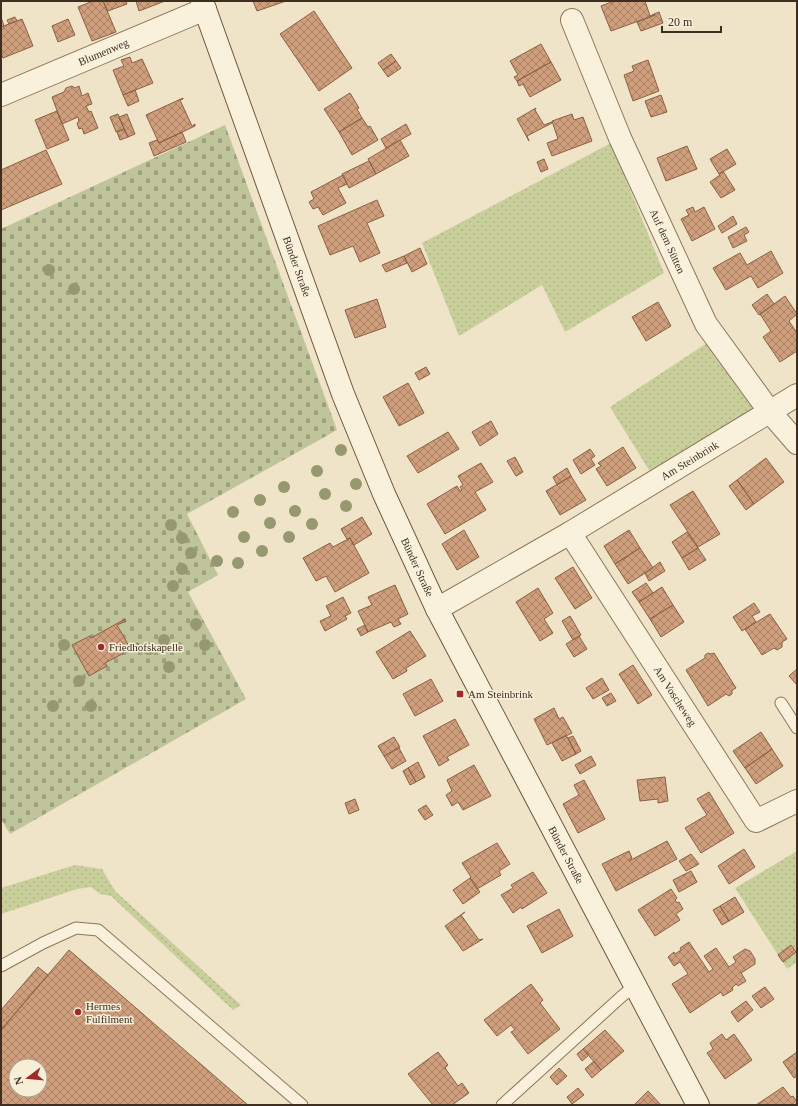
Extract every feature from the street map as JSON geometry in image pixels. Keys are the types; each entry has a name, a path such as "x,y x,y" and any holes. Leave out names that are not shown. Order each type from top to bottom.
{"street":[{"name":"Blumenweg","path":"1,95 203,5"},
{"name":"Bünder Straße","path":"203,5 343,394 384,494 436,609 698,1105"},
{"name":"Auf dem Sütten","path":"572,20 620,138 706,324 770,412 797,443"},
{"name":"Am Steinbrink","path":"436,609 570,533 797,395"},
{"name":"Am Voscheweg","path":"570,533 756,821 797,801"}],"lane":[{"path":"781,703 797,728"},
{"path":"1,966 43,943 76,928 98,930 302,1105"},
{"path":"502,1105 634,986"}],"green space":[{"path":"225,125 337,430 187,514 218,575 188,592 246,699 10,834 1,819 1,229"},
{"path":"611,143 664,273 565,332 542,285 459,336 422,243"},
{"path":"707,343 754,410 652,475 610,407"},
{"path":"797,851 797,962 787,969 735,888"},
{"path":"75,865 102,869 115,891 241,1005 233,1010 111,896 100,894 91,887 77,889 1,914 1,888"}],"building":[{"path":"93,1 103,1 116,32 92,41 78,7"},
{"path":"103,1 126,1 127,4 108,11"},
{"path":"136,1 165,1 139,11"},
{"path":"253,1 286,1 257,11"},
{"path":"614,1 645,1 650,16 655,15 611,31 601,6"},
{"path":"314,11 352,68 319,91 280,34"},
{"path":"659,12 663,23 641,31 637,22"},
{"path":"1,17 4,26 1,27"},
{"path":"15,17 17,21 9,24 7,20"},
{"path":"22,19 33,46 3,58 1,53 1,27"},
{"path":"68,19 75,35 58,42 52,26"},
{"path":"541,44 551,62 517,81 514,77 518,75 510,61"},
{"path":"391,54 396,61 383,70 378,63"},
{"path":"130,57 132,63 142,59 153,83 123,95 113,70 124,66 121,60"},
{"path":"648,60 659,91 633,101 624,75 634,71 632,66"},
{"path":"396,61 401,68 388,77 383,70"},
{"path":"551,62 561,80 530,97 523,84 519,86 517,81"},
{"path":"72,86 75,88 79,86 82,96 88,93 92,104 86,106 89,112 91,111 98,128 84,134 82,128 79,129 77,123 79,122 78,117 62,124 52,97 64,92 66,88"},
{"path":"135,90 139,101 128,106 123,95"},
{"path":"350,93 359,108 357,109 362,118 339,132 324,109"},
{"path":"661,95 667,112 651,117 645,101"},
{"path":"183,98 180,100 192,126 195,124 195,126 159,143 146,115"},
{"path":"536,108 535,110 544,125 552,123 527,136 529,141 517,119"},
{"path":"57,111 69,140 47,149 35,120"},
{"path":"118,114 124,129 116,132 110,117"},
{"path":"127,114 135,134 128,137 119,117"},
{"path":"572,114 574,120 583,117 592,141 552,156 547,143 558,139 552,121"},
{"path":"362,118 368,127 370,126 378,140 352,155 339,132"},
{"path":"406,124 411,134 386,148 381,139"},
{"path":"124,129 128,137 120,140 117,132"},
{"path":"182,132 186,142 154,156 149,143 157,140 159,143"},
{"path":"400,140 409,156 376,174 368,159"},
{"path":"687,146 697,169 666,181 657,158"},
{"path":"727,149 736,164 719,174 710,159"},
{"path":"46,150 62,184 1,210 1,170"},
{"path":"544,159 548,169 541,172 537,162"},
{"path":"369,161 376,174 349,188 342,174"},
{"path":"723,171 735,190 721,198 710,182"},
{"path":"343,175 347,184 338,188 346,203 323,215 318,207 313,209 309,202 314,199 311,192"},
{"path":"377,200 384,216 367,223 380,253 360,262 353,246 330,255 318,226"},
{"path":"693,207 695,212 704,207 715,229 692,241 681,219 689,215 686,210"},
{"path":"733,216 737,224 722,233 718,226"},
{"path":"746,227 749,232 744,235 747,241 733,248 728,237"},
{"path":"420,248 427,264 412,272 404,256"},
{"path":"771,251 783,273 758,288 751,276 726,290 713,268 740,253 747,265"},
{"path":"404,256 407,263 386,272 382,265"},
{"path":"767,294 774,304 759,315 752,305"},
{"path":"785,296 797,314 789,321 797,333 797,351 780,362 763,337 771,331 760,314"},
{"path":"377,299 386,327 355,338 345,310"},
{"path":"658,302 671,326 646,341 632,317"},
{"path":"426,367 430,374 419,380 415,373"},
{"path":"408,383 424,413 399,426 383,397"},
{"path":"491,421 498,434 480,446 472,432"},
{"path":"448,432 459,449 418,473 407,456"},
{"path":"623,447 636,468 607,486 596,469 601,466 598,463"},
{"path":"590,449 595,456 591,459 595,465 581,474 573,460"},
{"path":"515,457 523,472 516,476 507,461"},
{"path":"766,458 784,482 754,504 737,480"},
{"path":"481,463 493,482 475,492 486,510 445,534 427,504 457,486 460,491 462,490 460,487 463,485 458,476"},
{"path":"567,468 571,476 557,485 553,477"},
{"path":"571,476 586,500 560,515 546,491"},
{"path":"737,480 754,504 746,510 729,486"},
{"path":"693,491 720,534 698,547 670,505"},
{"path":"362,517 372,534 354,545 350,538 347,539 341,529"},
{"path":"464,530 479,557 457,570 442,544"},
{"path":"629,530 640,548 615,564 604,546"},
{"path":"687,532 698,548 682,558 672,542"},
{"path":"350,538 369,573 335,592 326,576 316,581 303,558 330,543 333,547"},
{"path":"640,548 653,568 628,584 615,564"},
{"path":"698,548 706,560 689,570 682,558"},
{"path":"660,562 665,571 649,581 645,573"},
{"path":"573,567 592,598 575,609 555,578"},
{"path":"646,583 653,593 639,602 632,592"},
{"path":"395,585 408,614 398,619 401,624 394,627 391,622 368,632 358,611 372,605 368,597"},
{"path":"662,587 673,605 650,619 639,602"},
{"path":"538,588 553,613 544,619 553,633 540,641 516,602"},
{"path":"343,597 351,613 345,616 347,619 325,631 320,621 331,616 326,606"},
{"path":"754,603 760,612 752,616 756,622 742,631 733,617"},
{"path":"673,605 684,622 661,637 650,619"},
{"path":"770,614 787,639 782,642 782,647 777,650 774,648 762,655 745,629"},
{"path":"570,616 581,635 573,640 562,621"},
{"name":"Friedhofskapelle","path":"125,619 126,621 117,625 130,648 138,643 139,645 105,663 107,666 89,676 72,645 90,636 91,638"},
{"path":"365,625 368,632 361,636 357,629"},
{"path":"410,631 426,656 406,668 407,671 393,679 376,652"},
{"path":"579,636 587,649 574,657 566,644"},
{"path":"708,653 714,653 736,688 732,690 732,694 729,696 726,694 708,706 686,670 705,658 705,655"},
{"path":"633,665 652,695 638,704 619,674"},
{"path":"797,669 797,685 789,676"},
{"path":"602,678 609,690 593,699 586,688"},
{"path":"431,679 443,701 415,716 403,694"},
{"path":"611,693 616,701 607,706 602,698"},
{"path":"554,708 559,719 563,717 572,733 547,745 534,719"},
{"path":"455,719 469,745 447,757 449,760 439,766 423,736"},
{"path":"761,732 772,749 745,768 733,751"},
{"path":"566,735 576,754 562,761 552,743"},
{"path":"573,736 581,751 576,754 568,738"},
{"path":"394,737 400,747 384,756 378,746"},
{"path":"399,748 406,761 392,769 384,756"},
{"path":"772,749 783,766 756,784 745,768"},
{"path":"591,756 596,765 580,774 575,765"},
{"path":"418,762 425,777 416,782 408,768"},
{"path":"474,765 491,796 463,810 458,802 452,806 446,795 452,791 447,780"},
{"path":"408,768 416,782 410,785 403,771"},
{"path":"665,777 668,801 658,803 658,799 640,801 637,780"},
{"path":"584,780 605,819 578,833 563,804 579,795 574,785"},
{"path":"709,792 734,833 701,853 685,828 707,815 697,799"},
{"path":"355,799 359,810 349,814 345,803"},
{"path":"426,805 433,815 425,820 418,810"},
{"path":"667,841 677,859 616,891 602,864 629,851 632,858 629,861"},
{"path":"497,843 510,864 499,871 501,875 477,889 462,863"},
{"path":"744,849 755,867 729,884 718,866"},
{"path":"691,854 699,864 686,871 679,861"},
{"path":"691,871 697,882 679,892 673,880"},
{"path":"533,872 547,893 513,913 501,895 513,888 511,885"},
{"path":"470,878 480,892 463,904 453,890"},
{"path":"671,889 677,898 675,900 677,903 679,902 683,909 676,914 680,920 655,936 638,910"},
{"path":"735,897 744,912 729,921 720,906"},
{"path":"720,906 729,921 722,925 713,910"},
{"path":"559,909 573,936 542,953 527,926"},
{"path":"465,912 461,915 479,940 483,939 463,951 445,926"},
{"path":"689,942 709,972 713,969 704,956 716,948 729,967 736,962 733,957 745,949 750,951 755,959 755,964 741,973 746,981 738,986 736,984 732,988 733,990 723,996 721,992 690,1013 672,984 688,974 680,962 674,966 668,957 674,952 675,954 681,950 680,948"},
{"path":"791,945 796,952 783,962 778,955"},
{"name":"Hermes Fulfilment","path":"69,950 248,1105 1,1105 1,1030"},
{"path":"38,967 48,975 1,1030 1,1010"},
{"path":"531,984 543,1000 540,1003 560,1029 528,1054 511,1032 515,1030 511,1025 497,1036 484,1020"},
{"path":"765,987 774,999 761,1008 752,996"},
{"path":"746,1001 753,1010 738,1022 731,1012"},
{"path":"605,1030 624,1051 601,1070 583,1049"},
{"path":"722,1034 726,1040 734,1034 752,1060 725,1079 707,1053 713,1049 710,1043"},
{"path":"583,1049 589,1055 582,1061 577,1054"},
{"path":"438,1052 448,1065 445,1068 458,1086 462,1083 469,1093 452,1105 433,1105 408,1074"},
{"path":"797,1052 797,1076 794,1078 783,1062"},
{"path":"594,1061 601,1070 592,1078 585,1069"},
{"path":"559,1068 567,1076 557,1085 550,1077"},
{"path":"783,1087 791,1097 793,1096 797,1102 797,1105 756,1105"},
{"path":"578,1088 584,1095 572,1104 567,1097"},
{"path":"648,1091 661,1105 634,1105"}],"place":[{"name":"Friedhofskapelle","path":"101,647"},
{"name":"Am Steinbrink","path":"460,694"},
{"name":"Hermes Fulfilment","path":"78,1012"}]}
